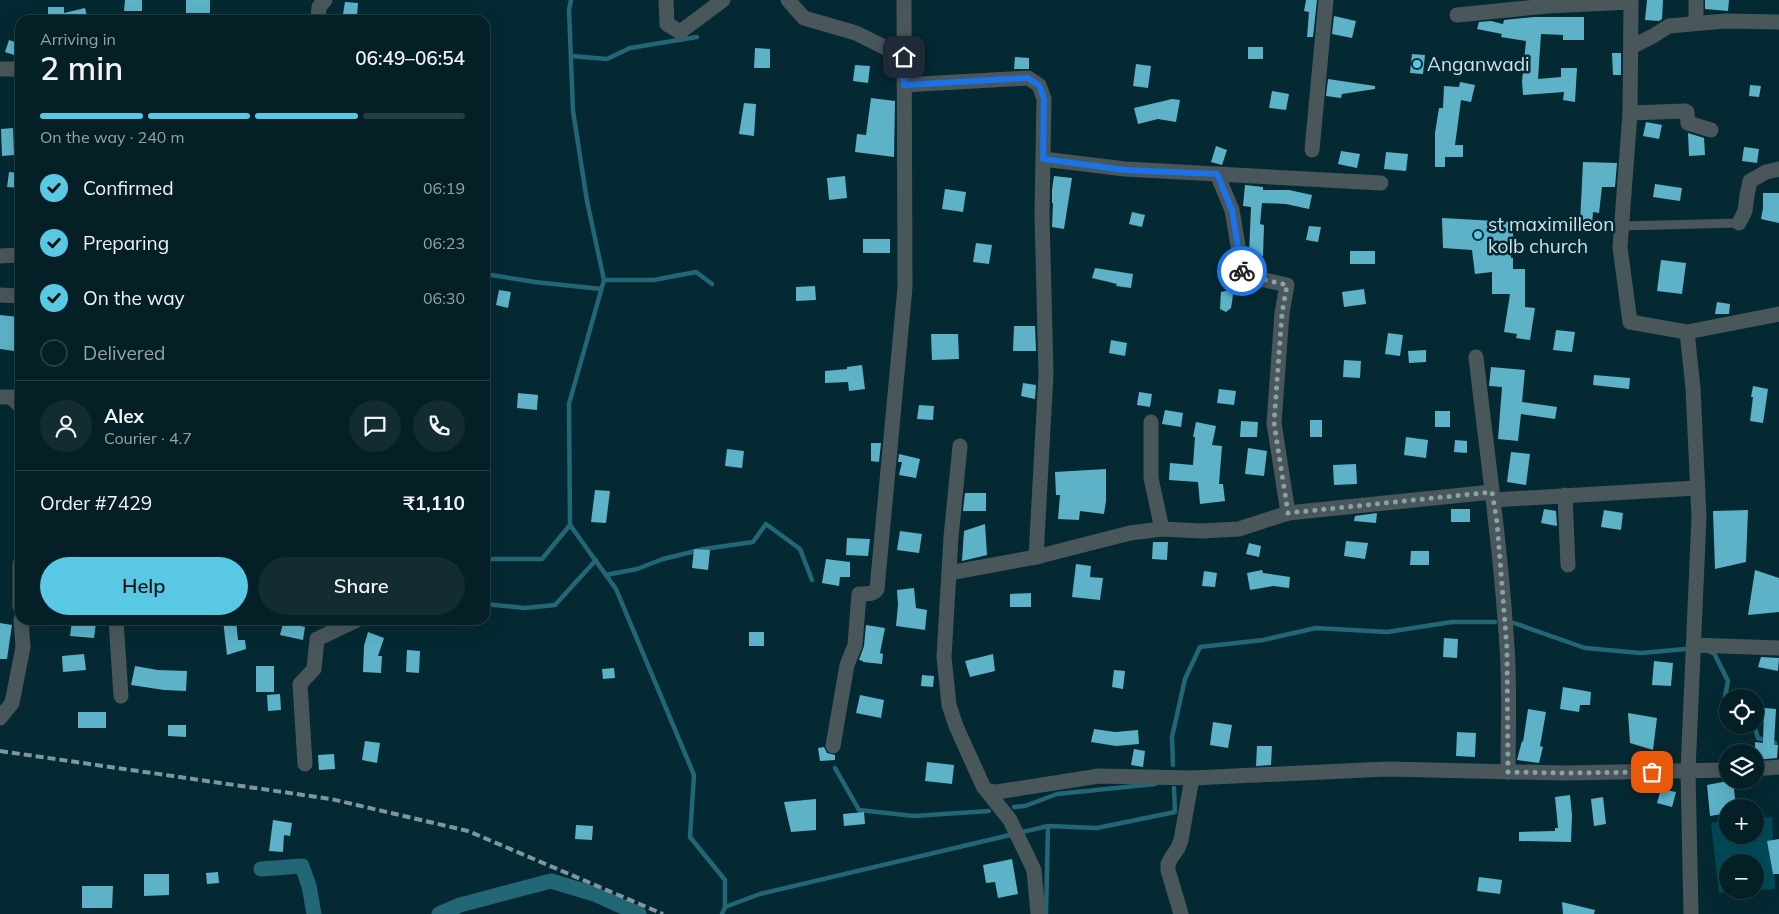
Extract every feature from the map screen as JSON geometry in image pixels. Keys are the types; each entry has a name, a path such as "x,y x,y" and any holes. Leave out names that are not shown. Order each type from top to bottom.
{"street":[{"path":"318,15 319,7 325,0"},
{"path":"666,0 667,24 680,32 723,0"},
{"path":"788,0 804,18 856,33 904,57"},
{"path":"834,746 847,665 855,645 859,594 870,594 877,589 905,287 904,0"},
{"path":"1312,150 1326,0"},
{"path":"1696,0 1696,23"},
{"path":"1457,14 1631,1 1630,112 1620,247 1630,322 1687,332 1779,314"},
{"path":"1631,47 1669,26 1725,20 1779,22"},
{"path":"0,69 15,69"},
{"path":"904,85 1028,78 1039,85 1044,99 1042,214 1046,374 1036,557"},
{"path":"1630,112 1685,111 1687,112 1688,123 1711,130"},
{"path":"1043,159 1125,170 1381,183"},
{"path":"1739,223 1745,212 1746,195 1750,181 1766,172 1779,169"},
{"path":"1217,174 1232,210 1243,275 1287,285 1282,313 1274,423 1288,513"},
{"path":"0,256 15,255"},
{"path":"0,296 15,296"},
{"path":"1687,332 1693,388 1699,517 1688,772 1691,914"},
{"path":"1476,357 1492,496 1497,522 1507,649 1508,772"},
{"path":"0,397 11,397 15,401"},
{"path":"1151,422 1151,478 1162,529"},
{"path":"960,446 944,657 949,705 956,726 983,786 1010,820 1034,870 1038,914"},
{"path":"949,573 1036,557 1116,536 1162,529 1202,531 1239,529 1288,513 1492,496 1565,496 1698,488"},
{"path":"1565,496 1568,565"},
{"path":"0,718 12,703 23,647 21,625"},
{"path":"116,625 121,696"},
{"path":"305,764 300,684 314,669 317,639 348,625"},
{"path":"1693,645 1779,648"},
{"path":"1764,768 1779,768"},
{"path":"987,791 997,792 1099,776 1174,776 1192,778 1387,769 1564,773 1719,770"},
{"path":"1182,914 1168,870 1168,864 1181,840 1192,778"}],"lane":[{"path":"1621,226 1739,223"}],"shaded area":[{"path":"1772,817 1775,889 1764,890 1764,854 1719,854 1719,893 1711,823 1719,822 1719,844 1764,844 1764,818"}],"building":[{"path":"125,0 142,0 142,11 124,11"},
{"path":"186,0 210,0 210,13 186,13"},
{"path":"1306,0 1317,0 1313,37 1307,37 1309,12 1304,11"},
{"path":"1647,0 1663,0 1662,19 1659,21 1645,20"},
{"path":"1705,0 1729,0 1728,11 1705,9"},
{"path":"345,2 358,3 357,15 343,14"},
{"path":"48,7 64,7 64,13 85,8 87,15 48,15"},
{"path":"1334,16 1356,21 1352,38 1332,34"},
{"path":"1534,17 1584,17 1584,40 1563,40 1563,35 1541,34 1538,79 1561,77 1561,68 1577,68 1575,102 1563,100 1564,92 1523,95 1522,81 1526,41 1501,37 1502,34 1477,29 1479,22 1491,21 1503,24 1504,20"},
{"path":"9,40 15,42 15,55 5,52"},
{"path":"1248,47 1263,47 1263,59 1248,59"},
{"path":"755,48 770,49 770,68 754,68"},
{"path":"1612,53 1621,53 1621,75 1613,75"},
{"name":"Anganwadi","path":"1412,54 1425,55 1423,74 1410,73"},
{"path":"1015,57 1029,58 1029,69 1014,69"},
{"path":"1136,64 1151,66 1148,88 1133,86"},
{"path":"855,65 870,66 868,83 853,81"},
{"path":"1328,79 1375,86 1375,89 1342,94 1341,98 1326,96"},
{"path":"1460,82 1475,85 1471,102 1461,100 1455,145 1463,145 1463,157 1445,157 1445,167 1435,167 1435,133 1439,108 1443,108 1444,86 1459,87"},
{"path":"1750,85 1761,86 1759,97 1749,96"},
{"path":"1272,91 1289,94 1286,110 1269,108"},
{"path":"871,98 895,101 894,157 855,152 857,134 866,135"},
{"path":"1172,99 1180,100 1176,122 1158,119 1138,124 1134,108"},
{"path":"744,103 756,104 754,136 739,134"},
{"path":"1646,122 1662,125 1659,139 1643,136"},
{"path":"13,128 14,155 2,156 1,129"},
{"path":"1688,133 1704,138 1705,155 1689,156"},
{"path":"1216,146 1227,150 1222,165 1211,162"},
{"path":"1744,147 1759,149 1757,163 1742,161"},
{"path":"1341,151 1360,154 1357,168 1338,164"},
{"path":"1386,152 1408,154 1406,171 1384,169"},
{"path":"1583,162 1617,163 1615,187 1602,187 1599,213 1593,212 1592,224 1580,223"},
{"path":"9,172 15,173 15,188 7,187"},
{"path":"845,176 847,198 829,200 827,178"},
{"path":"1054,176 1072,178 1064,229 1052,227"},
{"path":"1655,184 1682,188 1680,201 1653,197"},
{"path":"1245,185 1263,187 1263,190 1289,190 1312,195 1309,209 1286,204 1262,203 1260,224 1264,225 1263,256 1249,255 1251,207 1243,206"},
{"path":"945,189 966,192 963,212 942,209"},
{"path":"1763,193 1779,193 1779,223 1761,219"},
{"path":"1132,212 1145,215 1142,227 1129,224"},
{"path":"1442,218 1514,222 1511,258 1513,258 1513,269 1525,269 1525,307 1535,308 1530,340 1516,338 1517,334 1504,332 1510,294 1492,294 1492,272 1475,274 1472,250 1443,248"},
{"path":"1309,226 1321,227 1318,242 1306,240"},
{"path":"863,239 890,239 890,253 863,253"},
{"path":"976,243 992,245 989,264 973,262"},
{"path":"1350,251 1375,251 1375,264 1350,264"},
{"path":"1661,260 1686,263 1682,294 1657,291"},
{"path":"1095,268 1133,274 1131,288 1116,286 1117,284 1092,278"},
{"path":"815,286 816,300 796,301 796,287"},
{"path":"1234,289 1231,308 1226,312 1220,309 1221,292"},
{"path":"1364,289 1366,304 1344,307 1342,292"},
{"path":"499,290 511,292 508,308 496,305"},
{"path":"1717,302 1730,304 1729,314 1715,314"},
{"path":"0,315 15,317 14,351 0,349"},
{"path":"1014,326 1035,326 1036,351 1013,351"},
{"path":"1556,330 1575,332 1572,352 1553,350"},
{"path":"1388,333 1403,335 1400,356 1385,354"},
{"path":"931,334 958,334 959,359 932,360"},
{"path":"1111,340 1127,343 1125,356 1109,353"},
{"path":"1426,350 1426,362 1409,363 1408,351"},
{"path":"1344,360 1361,361 1360,378 1343,377"},
{"path":"862,365 865,389 849,391 848,382 825,383 825,371 847,369 847,367"},
{"path":"1491,367 1525,370 1522,402 1557,407 1555,419 1521,414 1518,441 1498,439 1502,387 1489,386"},
{"path":"1594,375 1630,378 1629,389 1593,385"},
{"path":"1023,383 1036,385 1035,399 1021,396"},
{"path":"1753,386 1768,389 1763,423 1750,421"},
{"path":"1219,389 1236,391 1234,405 1217,403"},
{"path":"1139,392 1152,394 1150,407 1137,405"},
{"path":"518,393 538,395 537,410 517,408"},
{"path":"919,405 934,406 933,420 917,419"},
{"path":"1165,410 1183,413 1181,427 1162,424"},
{"path":"1435,411 1450,411 1450,427 1435,427"},
{"path":"1310,420 1322,420 1322,437 1310,437"},
{"path":"1241,421 1258,422 1257,437 1240,437"},
{"path":"1196,422 1216,426 1212,445 1222,446 1219,484 1223,484 1225,501 1200,504 1198,482 1169,480 1170,463 1193,465 1195,437 1193,437"},
{"path":"1406,437 1428,440 1426,458 1404,455"},
{"path":"1455,440 1467,441 1467,453 1454,452"},
{"path":"871,443 881,443 879,462 871,461"},
{"path":"1248,448 1267,451 1264,476 1245,474"},
{"path":"727,449 744,451 742,468 725,466"},
{"path":"1511,452 1530,454 1526,485 1507,482"},
{"path":"899,454 920,459 916,478 899,475 902,462 898,462"},
{"path":"1356,464 1357,484 1334,485 1333,465"},
{"path":"1106,469 1104,514 1080,511 1079,520 1058,519 1060,495 1056,495 1055,472"},
{"path":"595,490 610,491 606,523 591,522"},
{"path":"965,493 986,493 986,511 963,511"},
{"path":"1451,509 1470,509 1470,522 1451,522"},
{"path":"1544,509 1556,511 1557,526 1541,523"},
{"path":"1604,510 1623,513 1621,530 1601,527"},
{"path":"1748,510 1746,562 1715,569 1713,511"},
{"path":"1377,513 1376,523 1354,521 1355,516"},
{"path":"985,524 987,555 962,561 964,531"},
{"path":"900,531 922,534 919,553 897,550"},
{"path":"847,538 870,539 868,556 846,555"},
{"path":"1346,541 1368,543 1365,559 1344,556"},
{"path":"1153,542 1168,542 1167,560 1152,559"},
{"path":"1249,543 1261,546 1259,557 1246,554"},
{"path":"694,549 710,550 708,570 692,568"},
{"path":"1411,551 1429,551 1429,565 1410,565"},
{"path":"826,559 850,562 850,577 840,577 839,586 822,583"},
{"path":"1076,564 1091,566 1090,577 1103,578 1100,600 1072,597"},
{"path":"1262,570 1263,573 1290,577 1289,588 1273,586 1250,590 1247,573"},
{"path":"1755,570 1779,578 1779,612 1748,615"},
{"path":"1204,571 1217,573 1215,587 1202,586"},
{"path":"914,588 916,608 927,610 925,630 896,626 897,590"},
{"path":"1031,593 1031,607 1010,607 1010,594"},
{"path":"0,623 12,625 7,659 0,659"},
{"path":"71,625 96,625 94,638 70,636"},
{"path":"224,625 236,625 238,640 245,640 246,649 227,655"},
{"path":"283,625 305,627 303,640 280,635"},
{"path":"866,625 885,628 880,653 883,654 882,664 859,660 864,646"},
{"path":"368,632 384,638 378,656 382,656 381,673 363,672 364,646"},
{"path":"749,632 764,632 764,646 749,646"},
{"path":"1444,638 1458,639 1457,658 1443,657"},
{"path":"407,650 420,651 419,673 406,672"},
{"path":"84,654 86,670 63,672 62,656"},
{"path":"993,654 995,671 970,677 965,661"},
{"path":"1761,657 1779,658 1778,671 1758,667"},
{"path":"1654,661 1673,663 1671,686 1652,685"},
{"path":"135,666 158,670 187,671 186,691 131,685"},
{"path":"256,666 274,666 274,692 256,692"},
{"path":"614,668 615,678 603,679 602,669"},
{"path":"1114,670 1125,671 1123,689 1112,687"},
{"path":"922,675 934,676 933,687 921,686"},
{"path":"1563,687 1591,692 1590,705 1580,705 1579,712 1560,709"},
{"path":"280,694 281,710 268,711 267,695"},
{"path":"860,695 884,700 881,718 856,713"},
{"path":"1764,708 1776,709 1774,745 1778,745 1777,758 1764,759 1764,744 1755,744 1755,742 1763,743"},
{"path":"1528,709 1546,712 1540,746 1543,747 1539,763 1517,760 1523,742"},
{"path":"78,712 106,712 106,728 78,728"},
{"path":"1628,713 1657,718 1653,750 1630,743"},
{"path":"1213,722 1232,725 1228,748 1210,745"},
{"path":"168,725 186,725 186,737 168,736"},
{"path":"1094,729 1115,732 1138,730 1139,744 1116,746 1091,742"},
{"path":"1457,732 1476,733 1475,757 1456,756"},
{"path":"365,741 380,743 377,763 362,760"},
{"path":"1257,746 1272,746 1271,765 1256,766"},
{"path":"824,747 827,753 835,755 835,760 820,761 818,748"},
{"path":"1134,749 1145,751 1143,767 1131,765"},
{"path":"334,754 335,769 319,770 318,755"},
{"path":"927,762 954,765 952,784 925,781"},
{"path":"1719,783 1719,789 1734,789 1735,799 1719,799 1719,814 1710,816 1707,785"},
{"path":"1661,789 1676,792 1672,807 1657,803"},
{"path":"1570,795 1572,815 1571,842 1519,841 1519,832 1555,831 1555,828 1558,828 1555,797"},
{"path":"1603,797 1606,824 1594,826 1591,799"},
{"path":"816,799 816,830 791,832 784,802"},
{"path":"864,812 865,824 844,826 843,814"},
{"path":"273,820 292,823 290,836 284,835 283,852 269,851"},
{"path":"576,825 593,826 592,840 575,839"},
{"path":"1779,839 1779,874 1773,874 1767,841"},
{"path":"1012,859 1018,894 998,898 995,882 986,883 983,865"},
{"path":"218,872 219,883 207,884 206,873"},
{"path":"144,874 169,874 169,895 144,896"},
{"path":"1479,877 1502,880 1500,894 1477,891"},
{"path":"82,886 113,886 112,908 82,908"},
{"path":"1562,902 1595,910 1594,914 1563,914"}],"waterway":[{"path":"571,0 569,10 573,111 587,201 604,280 569,404 570,525 616,589 694,775 690,837 725,880 725,907 722,914"},
{"path":"571,56 607,59 630,48 697,37"},
{"path":"604,280 654,280 696,272 712,284"},
{"path":"490,275 601,289"},
{"path":"606,575 637,569 663,559 704,549 753,542 766,524 800,549 812,580"},
{"path":"490,559 542,559 570,525"},
{"path":"490,604 525,608 555,605 596,560"},
{"path":"1173,765 1172,737 1185,679 1200,647 1263,640 1316,628 1387,632 1452,622 1495,622"},
{"path":"1514,623 1585,648 1641,653 1686,649"},
{"path":"1710,652 1714,653 1728,681 1726,689"},
{"path":"1757,734 1758,738 1775,743"},
{"path":"835,768 859,810 914,816 989,811"},
{"path":"1014,807 1025,806 1057,794 1155,784"},
{"path":"725,907 760,894 1048,826 1097,828 1175,812 1174,788"},
{"path":"1046,914 1048,826"},
{"path":"261,869 302,866 309,886 314,914"},
{"path":"439,914 460,905 551,881 594,894 639,914"}],"railway":[{"path":"0,751 331,799 468,831 663,914"}],"way so far":[{"path":"1242,271 1243,275 1287,285 1282,313 1274,423 1288,513 1492,492 1497,522 1507,649 1508,772 1652,772"}],"place":[{"name":"Anganwadi","path":"1417,64"},
{"name":"st maximilleon kolb church","path":"1478,235"}],"route":[{"path":"904,57 904,85 1028,78 1039,85 1044,99 1043,159 1125,170 1217,174 1232,210 1242,271"}]}
